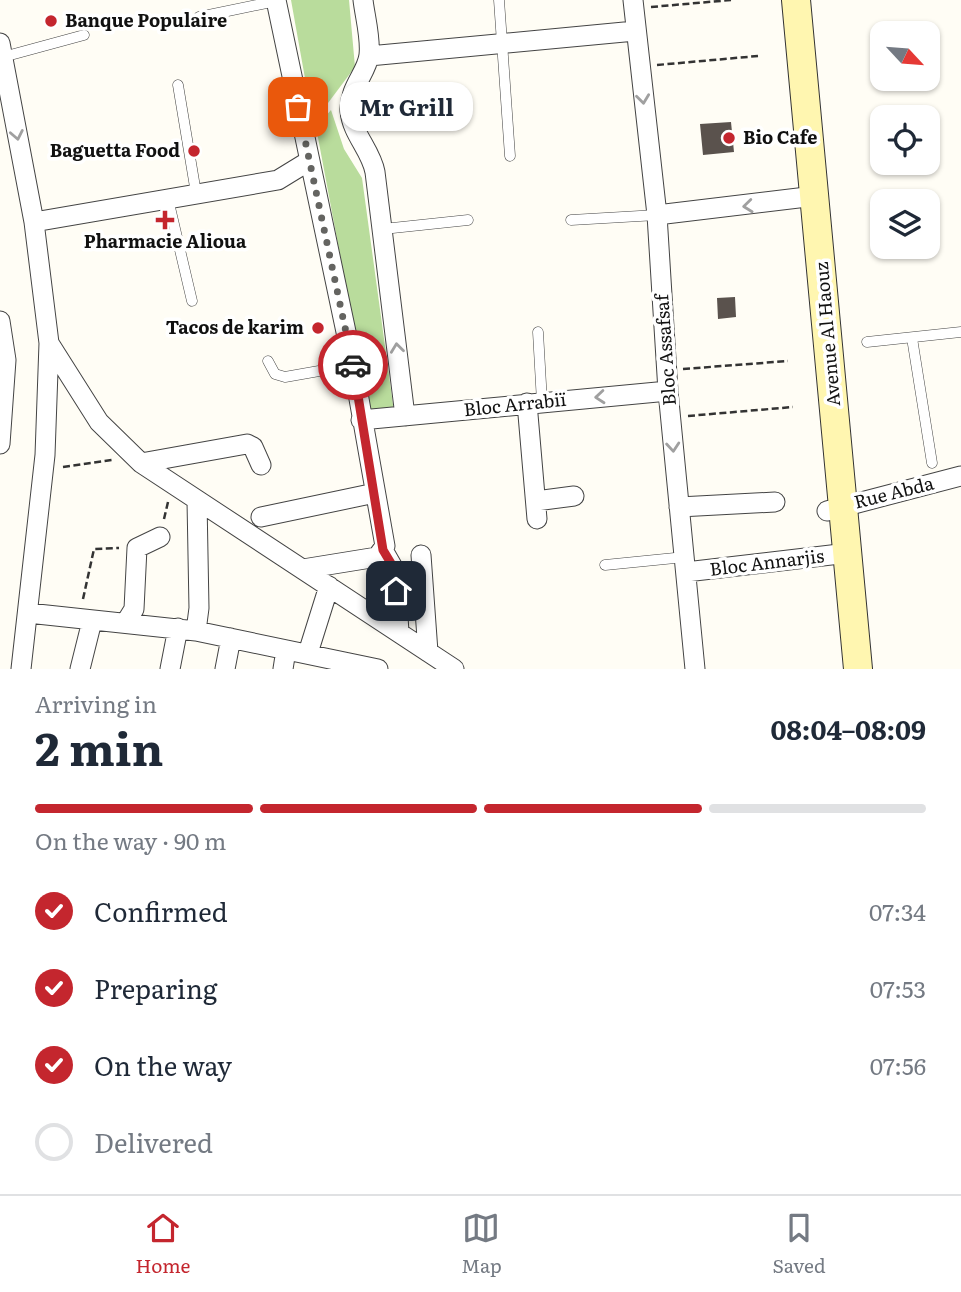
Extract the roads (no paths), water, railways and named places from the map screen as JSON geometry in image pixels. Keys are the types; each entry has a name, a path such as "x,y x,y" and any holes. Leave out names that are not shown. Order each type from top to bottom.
{"main road":[{"name":"Avenue Al Haouz","path":"779,0 807,198"},
{"name":"Avenue Al Haouz","path":"796,0 807,198 839,554 841,669"},
{"name":"Avenue Al Haouz","path":"839,554 858,669"}],"street":[{"path":"276,0 353,365 383,550 395,570 399,632"},
{"path":"363,0 369,56 359,75 350,110 353,126 374,164 405,416"},
{"name":"Bloc Assafsaf","path":"633,4 657,215 668,391 695,669"},
{"path":"369,56 635,31"},
{"path":"1,52 34,222 49,343 44,469 21,669"},
{"path":"34,222 278,180 309,161"},
{"path":"657,215 807,198"},
{"path":"0,321 6,360 0,444"},
{"path":"49,343 99,422 134,457 172,485 454,669"},
{"name":"Bloc Arrabiï","path":"361,420 668,391"},
{"path":"535,403 537,510 574,496"},
{"path":"134,457 247,444 253,447 261,465"},
{"name":"Rue Abda","path":"835,508 961,476"},
{"path":"261,517 375,493"},
{"path":"170,669 199,608 197,501"},
{"path":"679,508 775,502"},
{"path":"126,621 134,609 136,548 160,537"},
{"path":"303,569 377,557 383,550"},
{"name":"Bloc Annarjis","path":"685,564 839,554"},
{"path":"421,555 428,652"},
{"path":"308,653 329,586"},
{"path":"28,613 86,620 126,621 187,630 231,638 285,659 308,653 367,667"},
{"path":"80,669 86,620"},
{"path":"225,669 231,638"}],"lane":[{"path":"199,18 276,0"},
{"path":"499,0 510,156"},
{"path":"1,52 84,35"},
{"path":"178,85 196,193"},
{"path":"168,199 192,301"},
{"path":"570,220 657,215"},
{"path":"383,229 468,220"},
{"path":"535,403 538,332"},
{"path":"867,342 961,332"},
{"path":"912,338 932,463"},
{"path":"268,361 275,374 281,377 353,365"},
{"path":"605,565 685,564"}],"place":[{"name":"Banque Populaire","path":"51,21"},
{"name":"Mr Grill","path":"298,107"},
{"name":"Bio Cafe","path":"729,138"},
{"name":"Baguetta Food","path":"194,151"},
{"name":"Pharmacie Alioua","path":"165,220"},
{"name":"Tacos de karim","path":"318,328"}]}
